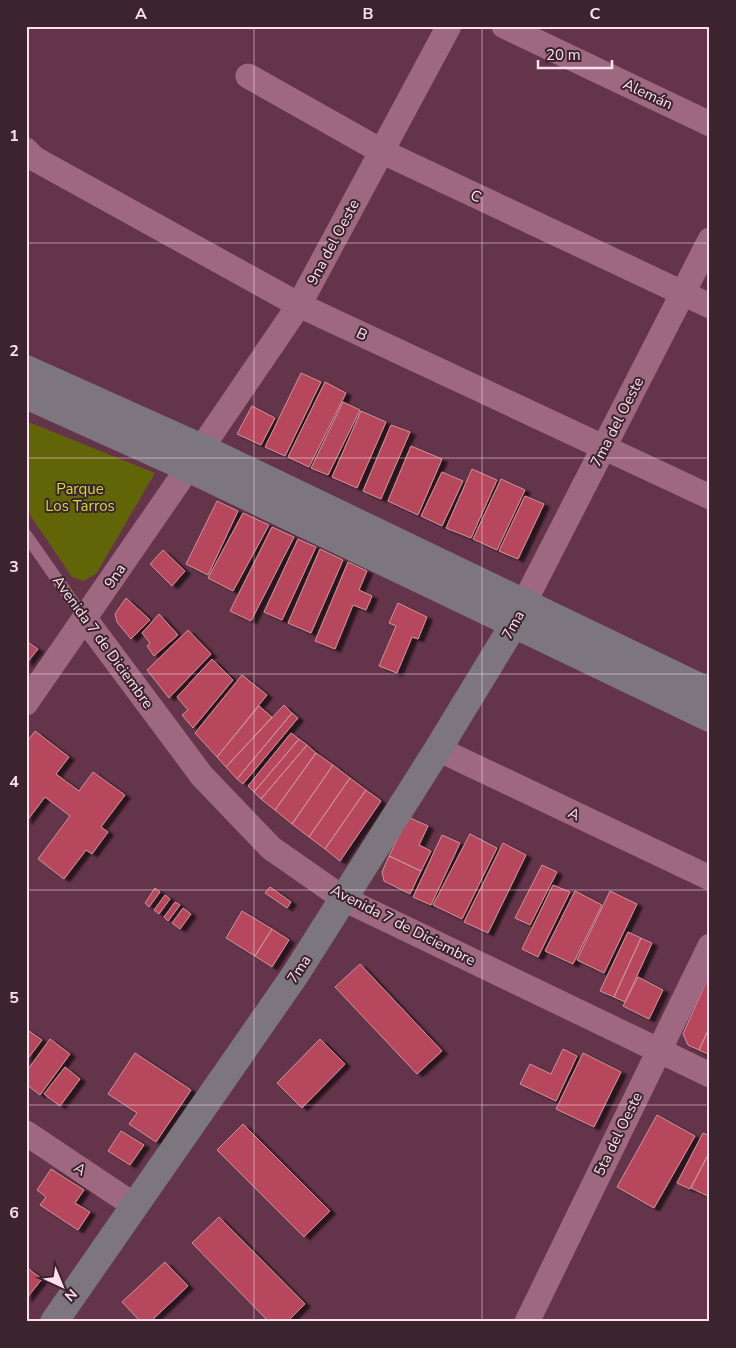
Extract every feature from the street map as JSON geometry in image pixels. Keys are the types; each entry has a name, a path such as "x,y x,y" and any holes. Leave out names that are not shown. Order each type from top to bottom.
{"main road":[{"path":"26,369 195,458 519,614 710,718"},
{"path":"26,395 195,458"},
{"path":"519,614 710,692"},
{"name":"7ma","path":"54,1322 295,975 438,749 519,614"}],"street":[{"name":"9na del Oeste","path":"195,458 299,305 449,26"},
{"name":"Alemán","path":"504,26 710,124"},
{"name":"C","path":"248,76 381,151 710,306"},
{"name":"B","path":"26,150 35,159 299,305 710,497"},
{"name":"7ma del Oeste","path":"519,614 710,240"},
{"name":"9na","path":"26,703 195,458"},
{"name":"Avenida 7 de Diciembre","path":"85,619 202,776 271,848 344,899 710,1075"},
{"name":"A","path":"438,749 710,878"},
{"name":"5ta del Oeste","path":"527,1322 710,946"},
{"name":"A","path":"26,1133 135,1206"}],"lane":[{"name":"Avenida 7 de Diciembre","path":"26,535 85,619"}],"green space":[{"name":"Parque Los Tarros","path":"26,421 155,473 96,574 83,581 72,577 26,509"}],"building":[{"path":"301,373 321,382 285,456 265,447"},
{"path":"325,382 346,393 309,467 288,457"},
{"path":"343,402 360,410 328,475 311,468"},
{"path":"252,406 275,418 261,445 237,434"},
{"path":"361,411 386,422 357,488 332,477"},
{"path":"391,425 410,432 381,499 363,491"},
{"path":"411,446 442,459 418,515 388,501"},
{"path":"472,469 497,480 471,538 446,528"},
{"path":"442,472 463,481 442,526 421,516"},
{"path":"501,479 525,490 497,550 473,539"},
{"path":"525,496 544,504 518,559 499,551"},
{"path":"217,501 238,511 208,575 186,564"},
{"path":"243,513 269,525 233,591 208,578"},
{"path":"272,527 294,537 251,621 230,611"},
{"path":"298,539 316,547 282,620 264,612"},
{"path":"320,549 343,560 311,633 288,623"},
{"path":"163,550 185,571 172,586 150,564"},
{"path":"348,562 367,571 359,590 372,596 366,610 353,605 335,649 315,641"},
{"path":"126,598 150,620 131,639 117,622 115,614"},
{"path":"398,603 427,617 418,639 412,637 397,673 379,666 396,626 389,623"},
{"path":"159,614 178,635 154,656 147,646 150,643 142,633"},
{"path":"188,630 211,654 169,698 147,670"},
{"path":"26,641 38,649 26,664"},
{"path":"212,659 233,680 193,728 182,715 188,710 177,697"},
{"path":"242,675 267,695 217,757 195,733"},
{"path":"284,705 292,713 237,779 226,767"},
{"path":"259,706 272,717 226,767 217,757"},
{"path":"292,713 298,718 243,784 237,779"},
{"path":"35,731 69,757 56,774 79,791 93,772 125,795 101,827 108,832 92,854 86,850 64,879 38,859 70,816 45,797 26,822 26,743"},
{"path":"291,733 299,739 254,792 248,786"},
{"path":"299,739 307,745 261,799 254,792"},
{"path":"307,745 316,753 275,810 261,799"},
{"path":"316,753 333,765 292,824 275,810"},
{"path":"333,765 350,778 309,837 292,824"},
{"path":"350,778 366,790 325,849 309,837"},
{"path":"366,790 381,801 340,861 325,849"},
{"path":"408,817 428,826 419,845 431,851 421,871 389,856"},
{"path":"470,834 497,848 462,919 433,905"},
{"path":"442,835 460,843 431,905 413,897"},
{"path":"503,843 526,855 488,933 464,922"},
{"path":"389,856 421,871 410,894 384,881 382,872"},
{"path":"542,865 557,872 530,925 515,918"},
{"path":"553,885 570,892 538,957 522,949"},
{"path":"270,887 291,902 287,908 265,893"},
{"path":"155,888 160,892 149,907 145,903"},
{"path":"575,891 602,905 573,964 545,951"},
{"path":"610,891 637,904 604,973 577,960"},
{"path":"165,895 170,899 159,914 154,910"},
{"path":"175,902 180,905 168,921 164,917"},
{"path":"183,908 191,914 180,929 172,923"},
{"path":"242,911 272,929 255,956 226,938"},
{"path":"272,929 289,940 272,967 255,956"},
{"path":"628,932 641,938 614,997 600,991"},
{"path":"641,938 652,943 625,1002 614,997"},
{"path":"360,964 442,1051 417,1074 335,987"},
{"path":"638,977 663,990 649,1019 623,1006"},
{"path":"706,982 710,984 710,1026 699,1050 688,1045 683,1034"},
{"path":"710,1026 710,1055 699,1050"},
{"path":"26,1029 42,1040 26,1061"},
{"path":"50,1039 70,1054 40,1095 26,1084 26,1072"},
{"path":"320,1039 345,1064 302,1108 277,1083"},
{"path":"563,1049 577,1056 556,1101 520,1084 530,1064 551,1074"},
{"path":"135,1053 191,1090 156,1142 129,1124 137,1113 108,1094"},
{"path":"583,1053 621,1072 594,1127 556,1109"},
{"path":"65,1067 80,1079 60,1106 44,1094"},
{"path":"657,1115 695,1136 654,1208 617,1187"},
{"path":"243,1124 330,1211 304,1237 217,1150"},
{"path":"121,1131 144,1145 130,1165 108,1151"},
{"path":"703,1133 710,1136 710,1151 690,1189 677,1183"},
{"path":"710,1151 710,1197 691,1188"},
{"path":"51,1169 84,1190 75,1203 90,1212 78,1230 40,1205 46,1197 37,1190"},
{"path":"219,1217 305,1304 287,1322 269,1322 192,1243"},
{"path":"165,1262 188,1286 150,1322 141,1322 122,1302"},
{"path":"26,1267 42,1279 26,1299"}]}
